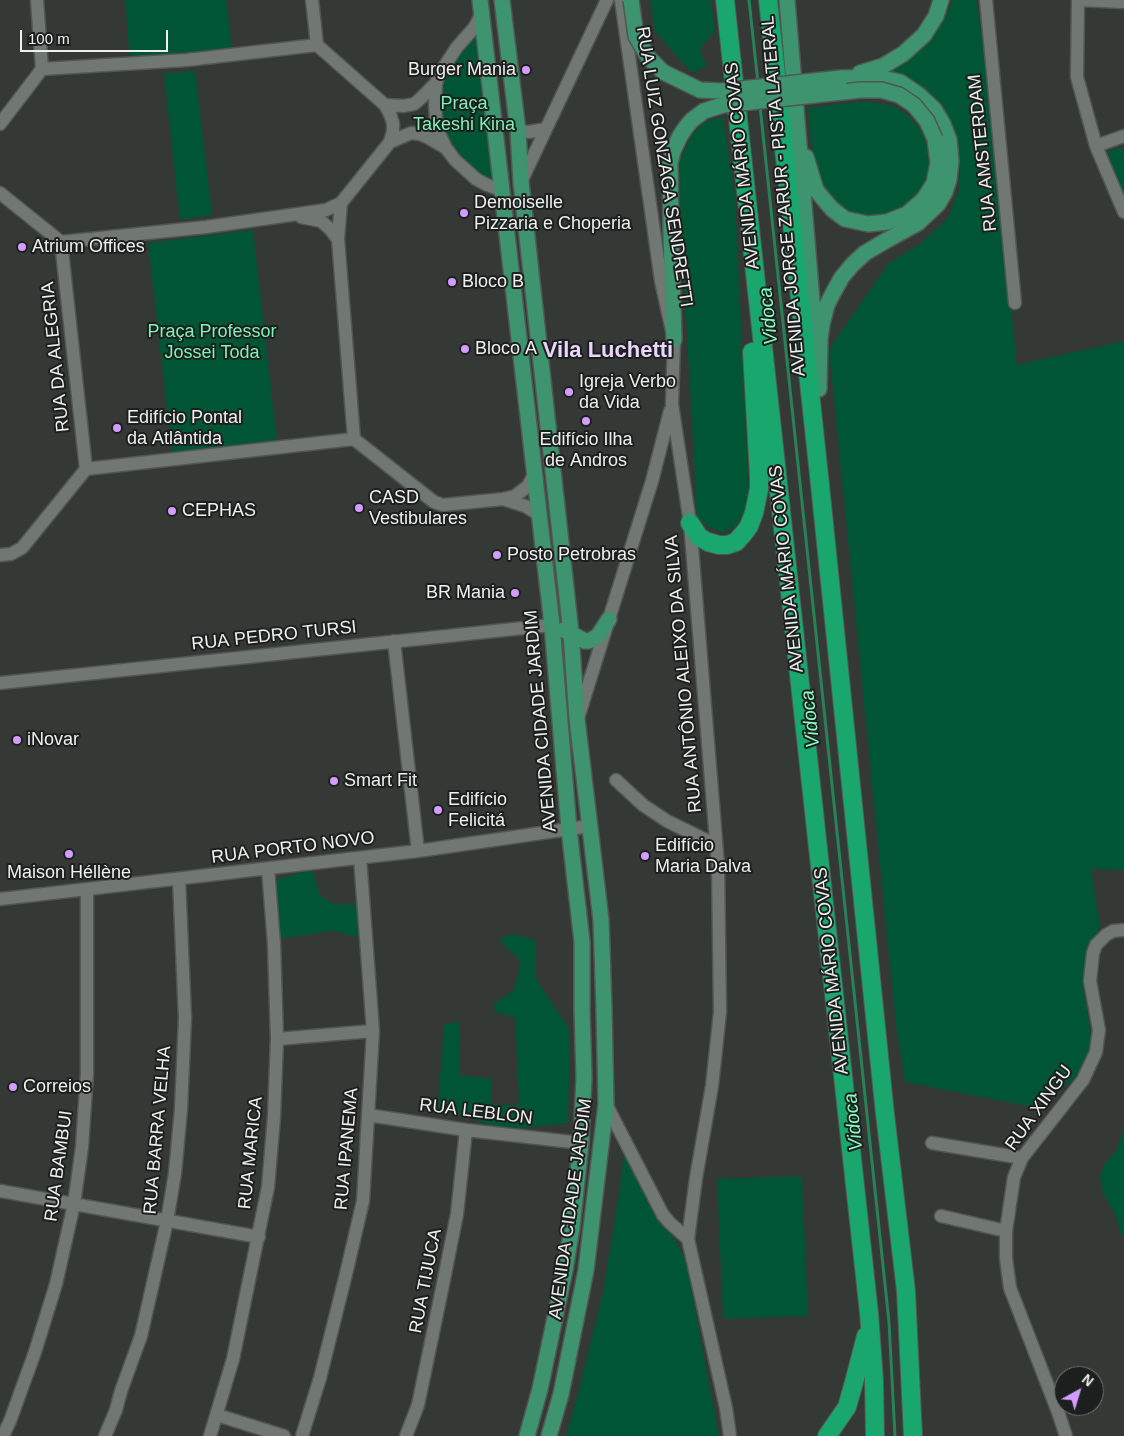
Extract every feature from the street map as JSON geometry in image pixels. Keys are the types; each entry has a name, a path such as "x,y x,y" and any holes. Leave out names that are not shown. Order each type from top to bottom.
{"highway":[{"name":"AVENIDA MÁRIO COVAS","path":"725,0 869,1313 874,1380 875,1436"},
{"path":"768,0 885,1114 906,1291 913,1436"},
{"path":"690,523 699,536 708,542 727,545 736,542 744,534 758,501 759,476 749,311 752,254"},
{"path":"819,389 820,485"},
{"path":"827,1436 847,1407 865,1339 869,1313"}],"main road":[{"name":"AVENIDA CIDADE JARDIM","path":"502,0 518,131 521,182 571,633 577,719 601,920 606,1104 586,1270 561,1394 550,1436"},
{"path":"631,0 636,36 648,57 663,72 700,90 723,91 841,78 877,77 900,82 919,95 934,110 943,124 949,140 951,162 949,179 944,192 938,204 918,223 865,253 842,277 827,305 822,324 819,389"},
{"name":"AVENIDA JORGE ZARUR - PISTA LATERAL","path":"787,0 819,389"},
{"path":"841,78 883,66 903,54 924,35 936,16 941,0"},
{"name":"AVENIDA CIDADE JARDIM","path":"480,7 540,515 552,625 569,829 582,942 584,1077 581,1143 572,1228 540,1389 527,1436"},
{"path":"674,340 670,164 673,150 680,136 692,120 704,110 723,106 861,90 881,90 899,95 914,105 927,121 935,139 938,163 934,183 924,200 907,214 887,222 868,224 846,219 832,209 816,190 796,120"},
{"path":"552,625 585,641 590,641 598,636 609,619"}],"street":[{"path":"0,124 42,69 36,0"},
{"path":"0,193 61,242 292,216 326,210 341,203 390,142 393,123 385,105 317,45 312,0"},
{"path":"521,182 608,0"},
{"name":"RUA LUIZ GONZAGA SENDRETTI","path":"621,0 661,281 674,340 672,404"},
{"name":"RUA AMSTERDAM","path":"986,0 1015,303"},
{"path":"1124,2 1079,0 1077,77 1096,146 1124,210"},
{"path":"480,7 474,28 446,61 436,83 436,120 446,148 455,160 476,179 502,190"},
{"path":"42,69 187,60 317,45"},
{"path":"385,105 404,106 414,104 436,83"},
{"path":"518,131 529,132 546,129"},
{"path":"390,142 411,134 420,134 446,148"},
{"path":"1096,146 1124,138"},
{"path":"341,203 338,239 354,439"},
{"path":"292,216 321,221 338,239"},
{"name":"RUA DA ALEGRIA","path":"61,242 86,469"},
{"path":"577,719 652,482 672,404"},
{"name":"RUA ANTÔNIO ALEIXO DA SILVA","path":"672,404 690,523 718,865 720,1012 712,1086 696,1178 688,1239"},
{"path":"0,555 11,554 22,548 86,469 354,439 434,502 443,505 515,496 528,486 534,474"},
{"path":"503,499 525,506 540,515"},
{"name":"RUA PEDRO TURSI","path":"0,683 552,625"},
{"path":"394,641 418,851"},
{"path":"616,780 643,805 667,822 716,845"},
{"name":"RUA PORTO NOVO","path":"0,899 418,851 590,826"},
{"name":"RUA IPANEMA","path":"302,1436 320,1378 363,1201 373,1031 360,858"},
{"name":"RUA MARICA","path":"210,1436 233,1359 268,1187 274,1117 277,1040 274,944 268,869"},
{"name":"RUA BARRA VELHA","path":"105,1436 142,1336 167,1221 175,1173 181,1109 185,1018 179,879"},
{"name":"RUA BAMBUI","path":"3,1436 35,1352 56,1284 74,1204 82,1147 87,1073 87,889"},
{"name":"RUA XINGU","path":"1066,1436 1010,1288 1006,1258 1006,1231 1014,1177 1022,1158 1083,1080 1096,1052 1099,1030 1090,981 1093,953 1096,945 1100,939 1113,931 1124,930"},
{"path":"277,1040 373,1031"},
{"path":"606,1104 663,1215 670,1224 688,1239 726,1408 730,1436"},
{"name":"RUA LEBLON","path":"368,1115 466,1130 581,1143"},
{"name":"RUA TIJUCA","path":"406,1436 418,1405 457,1214 466,1130"},
{"path":"932,1143 1022,1158"},
{"path":"0,1191 258,1236"},
{"path":"941,1216 1006,1231"},
{"path":"726,1408 735,1436"},
{"path":"217,1415 284,1436"}],"green space":[{"path":"125,0 226,0 232,50 130,61"},
{"path":"650,0 711,0 715,31 700,49 707,66 692,73 655,31"},
{"path":"953,0 976,0 986,57 1017,365 1124,341 1124,870 1091,869 1100,925 1083,984 1092,1043 1076,1078 1033,1107 905,1082 896,1026 829,349 889,263 920,244 948,218 959,189 959,149 946,112 919,86 889,73 926,44 945,17"},
{"name":"Praça Takeshi Kina","path":"481,15 502,190 487,185 446,148 436,83"},
{"path":"195,71 212,215 180,220 164,74"},
{"path":"865,101 894,106 910,117 924,134 930,161 927,179 913,202 887,216 850,213 827,194 818,172 811,143 808,108"},
{"path":"723,117 735,196 749,496 746,510 736,526 723,533 709,527 697,518 678,165 691,136 705,122"},
{"path":"1121,147 1124,156 1124,197 1105,153"},
{"name":"Praça Professor Jossei Toda","path":"253,230 277,442 172,453 148,243"},
{"path":"312,869 320,895 333,904 361,905 359,937 333,931 278,939 273,881"},
{"path":"511,934 536,940 535,977 570,1030 568,1123 506,1130 438,1108 444,1024 460,1022 459,1075 492,1079 492,1104 519,1106 515,1017 495,1012 494,1004 514,990 521,961 499,940"},
{"path":"1124,1128 1124,1237 1122,1236 1115,1213 1106,1199 1101,1186 1100,1176 1103,1166 1117,1150"},
{"path":"624,1150 686,1260 719,1436 566,1436 604,1288"},
{"path":"802,1176 808,1316 723,1319 717,1179"}],"waterway":[{"name":"Vidoca","path":"749,0 758,83"},
{"name":"Vidoca","path":"760,106 889,1322 895,1436"}],"place":[{"name":"Burger Mania","path":"526,70"},
{"name":"Demoiselle Pizzaria e Choperia","path":"464,213"},
{"name":"Atrium Offices","path":"22,247"},
{"name":"Bloco B","path":"452,282"},
{"name":"Bloco A","path":"465,349"},
{"name":"Igreja Verbo da Vida","path":"569,392"},
{"name":"Edifício Ilha de Andros","path":"586,421"},
{"name":"Edifício Pontal da Atlântida","path":"117,428"},
{"name":"CASD Vestibulares","path":"359,508"},
{"name":"CEPHAS","path":"172,511"},
{"name":"Posto Petrobras","path":"497,555"},
{"name":"BR Mania","path":"515,593"},
{"name":"iNovar","path":"17,740"},
{"name":"Smart Fit","path":"334,781"},
{"name":"Edifício Felicitá","path":"438,810"},
{"name":"Maison Héllène","path":"69,854"},
{"name":"Edifício Maria Dalva","path":"645,856"},
{"name":"Correios","path":"13,1087"}],"district":[{"name":"Vila Luchetti","path":"608,351"}]}
